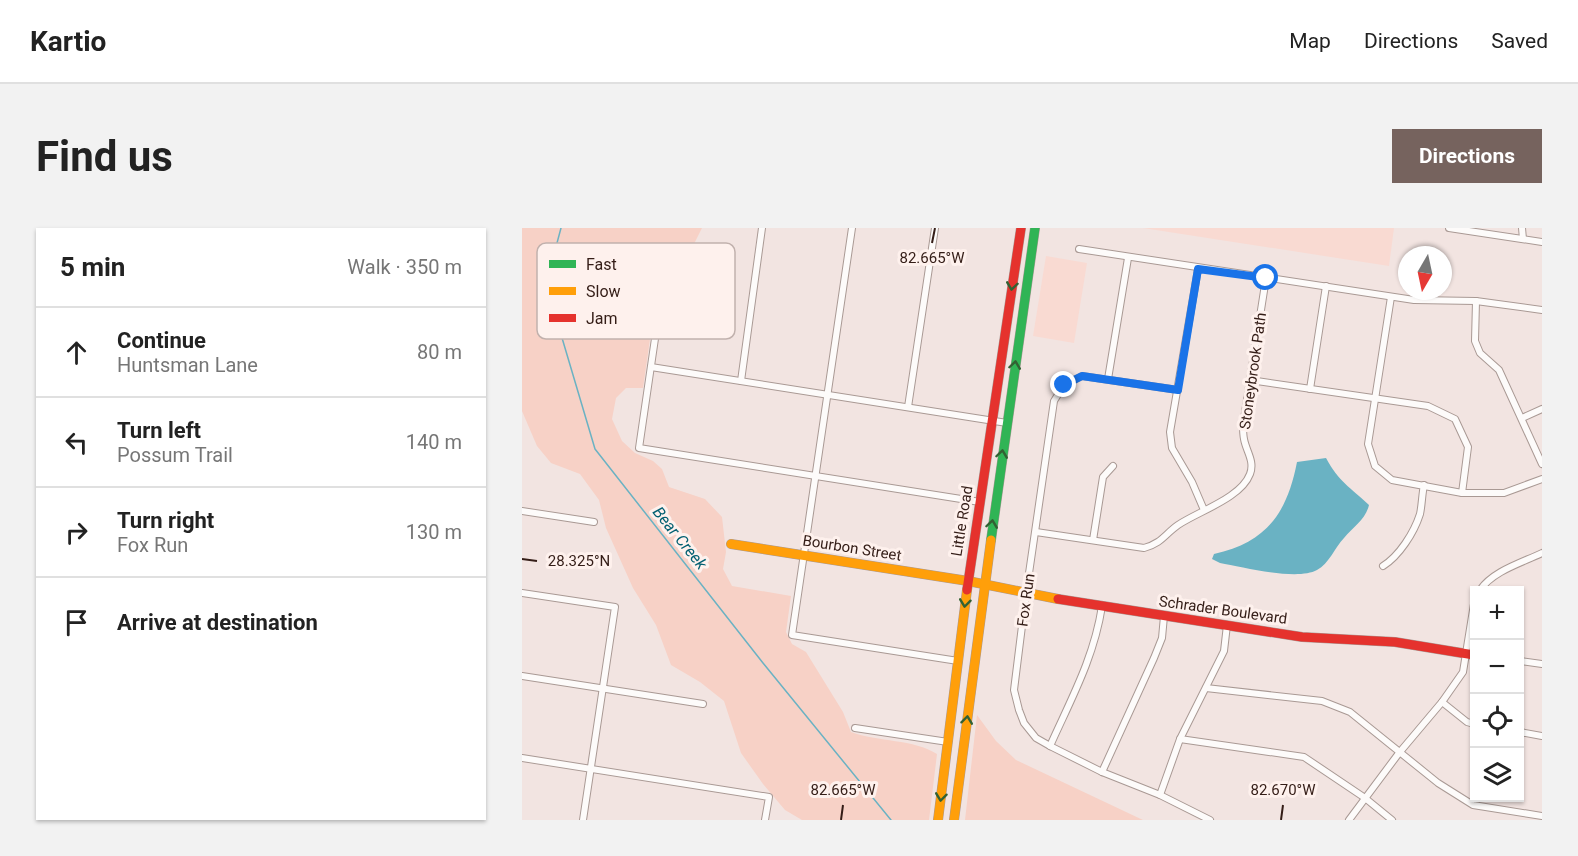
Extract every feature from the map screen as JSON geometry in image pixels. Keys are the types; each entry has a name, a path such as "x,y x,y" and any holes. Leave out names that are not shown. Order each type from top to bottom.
{"main road":[{"name":"Little Road","path":"938,820 968,581 1021,228"},
{"name":"Little Road","path":"954,820 984,586 1035,228"},
{"name":"Bourbon Street","path":"731,544 968,581"},
{"name":"Schrader Boulevard","path":"968,581 1026,594 1302,637 1395,642 1470,655"}],"street":[{"path":"741,381 762,228"},
{"path":"852,228 792,635 958,661"},
{"path":"908,407 935,228"},
{"path":"1449,228 1542,242"},
{"path":"1522,228 1523,239"},
{"path":"1079,249 1391,297 1414,300 1476,301 1542,310"},
{"path":"1108,379 1128,258"},
{"path":"1198,269 1170,432 1172,448 1192,482 1204,510"},
{"name":"Stoneybrook Path","path":"1036,532 1144,548 1166,538 1177,526 1233,494 1244,484 1250,473 1251,458 1244,440 1243,424 1266,278"},
{"path":"1310,389 1326,286"},
{"path":"1391,297 1368,444 1376,466 1392,480 1462,493 1504,493 1542,479"},
{"path":"1476,301 1474,340 1480,353 1499,370 1542,464"},
{"path":"655,339 639,448 980,502"},
{"path":"651,367 1007,423"},
{"name":"Fox Run","path":"1178,390 1082,376 1064,385 1054,402 1014,690 1024,723 1036,738 1102,772 1160,795 1210,820"},
{"path":"1250,380 1428,406 1455,419 1468,447 1462,493"},
{"path":"1522,418 1542,409"},
{"path":"1093,540 1104,477 1113,466"},
{"path":"1383,566 1392,560 1416,522 1424,485"},
{"path":"522,511 594,522"},
{"path":"1483,586 1497,574 1542,553"},
{"path":"522,592 615,607 583,820"},
{"path":"1050,746 1090,659 1098,632 1102,606"},
{"path":"1102,772 1162,638 1164,616"},
{"path":"1160,795 1180,739 1224,651 1227,625"},
{"path":"1349,820 1399,753 1442,702 1463,672 1470,655"},
{"path":"1524,662 1542,664"},
{"path":"522,676 703,704"},
{"path":"1206,688 1322,701 1350,712 1438,783 1473,805 1542,818"},
{"path":"1442,702 1470,723"},
{"path":"855,728 948,742"},
{"path":"1524,733 1542,736"},
{"path":"1180,739 1304,757 1365,798 1392,820"},
{"path":"522,758 769,797 765,820"}],"shaded area":[{"path":"522,228 702,228 694,243 537,243 537,339 650,339 643,388 626,388 616,398 612,419 622,441 635,453 653,461 662,469 669,487 705,499 722,517 726,552 723,569 732,586 791,596 786,632 792,644 806,652 843,712 851,732 907,743 937,754 929,820 802,820 785,810 741,753 724,701 700,682 671,665 656,625 633,588 606,528 599,500 580,474 551,463 537,446 522,411"},
{"path":"1143,228 1394,228 1389,266"},
{"path":"1046,256 1087,263 1074,343 1033,336"},
{"path":"977,715 996,741 1016,760 1143,820 965,820"}],"water":[{"path":"1326,458 1340,479 1369,505 1362,519 1321,567 1308,573 1284,574 1220,563 1212,559 1214,554 1248,542 1272,523 1287,496 1297,462"}],"waterway":[{"name":"Bear Creek","path":"557,243 561,228"},
{"name":"Bear Creek","path":"562,339 595,449 763,663 891,820"}],"traffic: fast":[{"path":"991,540 1035,228"}],"traffic: slow":[{"path":"954,820 991,540"},
{"path":"731,544 968,581 1058,599"},
{"path":"938,820 967,590"}],"traffic: jam":[{"path":"967,590 1021,228"},
{"path":"1058,599 1302,637 1395,642 1470,654"}],"route":[{"path":"1064,385 1082,376 1178,390 1198,269 1266,278"}]}
